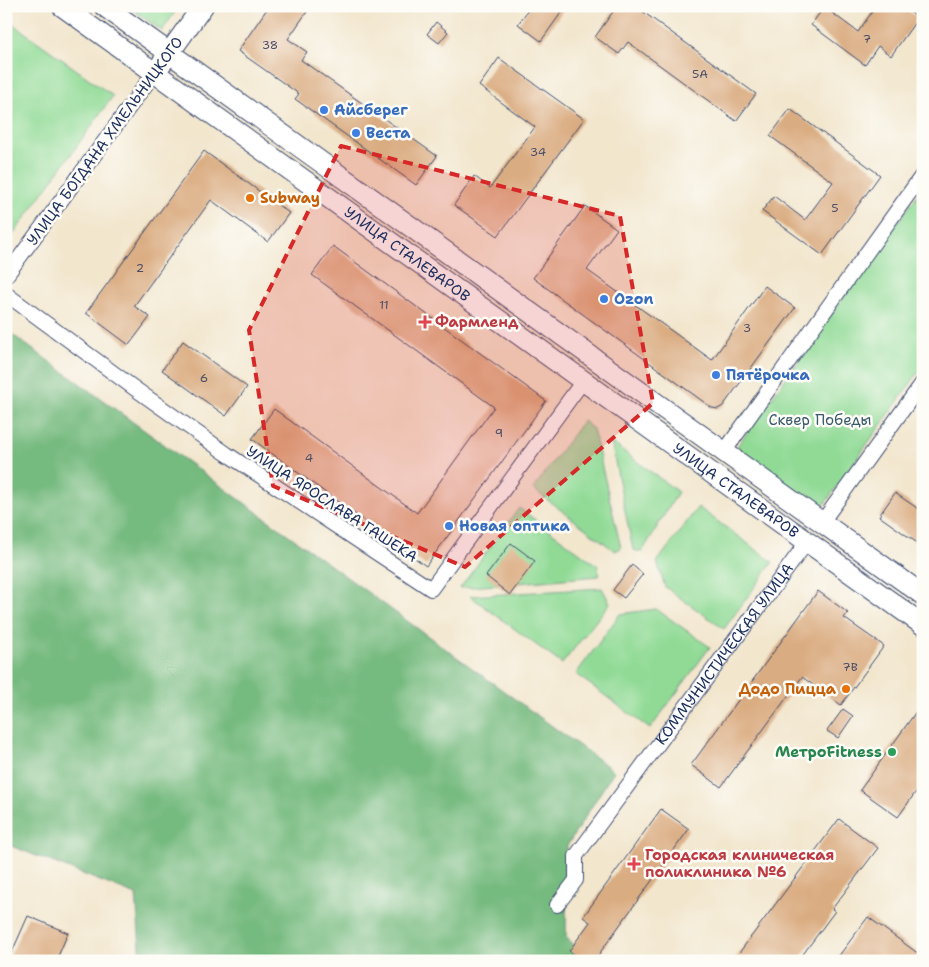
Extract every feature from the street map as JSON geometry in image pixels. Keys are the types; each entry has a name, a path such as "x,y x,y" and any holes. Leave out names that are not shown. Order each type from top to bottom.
{"main road":[{"name":"УЛИЦА СТАЛЕВАРОВ","path":"62,6 923,625"},
{"name":"УЛИЦА СТАЛЕВАРОВ","path":"104,6 923,595"},
{"name":"УЛИЦА БОГДАНА ХМЕЛЬНИЦКОГО","path":"155,72 203,6"},
{"name":"КОММУНИСТИЧЕСКАЯ УЛИЦА","path":"807,542 822,522"}],"street":[{"name":"УЛИЦА БОГДАНА ХМЕЛЬНИЦКОГО","path":"6,276 155,72"},
{"path":"724,452 923,174"},
{"name":"УЛИЦА ЯРОСЛАВА ГАШЕКА","path":"6,294 227,454 431,589 583,381"},
{"name":"КОММУНИСТИЧЕСКАЯ УЛИЦА","path":"822,522 923,382"},
{"name":"КОММУНИСТИЧЕСКАЯ УЛИЦА","path":"557,905 576,880 576,856 807,542"}],"highlighted area":[{"path":"341,146 620,216 653,403 465,567 273,486 249,330"}],"green space":[{"path":"128,6 179,6 162,31"},
{"path":"6,19 113,96 7,243 6,242"},
{"name":"Сквер Победы","path":"923,187 923,366 821,509 736,448"},
{"path":"6,330 614,771 567,846 566,936 584,961 141,961 136,895 6,844"},
{"path":"583,421 593,429 621,548 615,551 533,489"},
{"path":"611,442 678,492 642,552 633,550"},
{"path":"698,507 773,562 724,629 665,587 657,562"},
{"path":"519,508 598,566 599,576 460,588"},
{"path":"602,588 610,603 562,664 470,596"},
{"path":"656,609 710,647 650,729 576,674 620,614"}],"building":[{"path":"269,6 311,6 288,39 307,52 301,60 437,156 416,185 295,99 299,94 238,51"},
{"path":"531,6 566,6 541,41 518,24"},
{"path":"617,6 635,6 756,94 736,121 628,42 619,54 595,37"},
{"path":"876,6 902,6 918,18 891,56 878,46 865,65 811,25 824,7 858,32"},
{"path":"436,22 448,32 439,43 427,34"},
{"path":"499,58 584,119 498,236 454,205 474,176 490,188 535,127 479,86"},
{"path":"790,109 880,175 822,255 762,211 774,196 805,220 833,182 770,136"},
{"path":"204,151 289,213 268,242 211,200 134,306 150,317 129,345 86,313"},
{"path":"585,206 617,229 587,270 712,360 765,286 795,308 723,406 718,409 712,408 533,278"},
{"path":"333,246 546,401 426,566 252,439 274,409 417,513 494,407 312,275"},
{"path":"183,341 247,387 226,416 162,370"},
{"path":"895,493 923,512 923,547 879,516"},
{"path":"511,543 535,561 510,595 486,576"},
{"path":"632,565 643,574 624,598 613,590"},
{"path":"818,591 848,613 844,618 884,646 841,705 802,677 721,787 691,765"},
{"path":"923,702 923,782 898,817 860,790"},
{"path":"843,709 853,716 838,738 827,731"},
{"path":"661,809 689,829 594,961 571,961 575,955 569,951 590,922 583,917"},
{"path":"839,819 878,848 832,909 835,911 798,961 733,961"},
{"path":"28,916 68,933 56,961 8,961"},
{"path":"868,917 923,957 923,961 835,961"}],"place":[{"name":"Айсберег","path":"324,110"},
{"name":"Веста","path":"356,133"},
{"name":"Subway","path":"250,198"},
{"name":"Ozon","path":"604,299"},
{"name":"Фармленд","path":"425,322"},
{"name":"Пятёрочка","path":"716,375"},
{"name":"Новая оптика","path":"449,526"},
{"name":"Додо Пицца","path":"846,689"},
{"name":"МетроFitness","path":"892,752"},
{"name":"Городская клиническая поликлиника №6","path":"634,864"}]}
